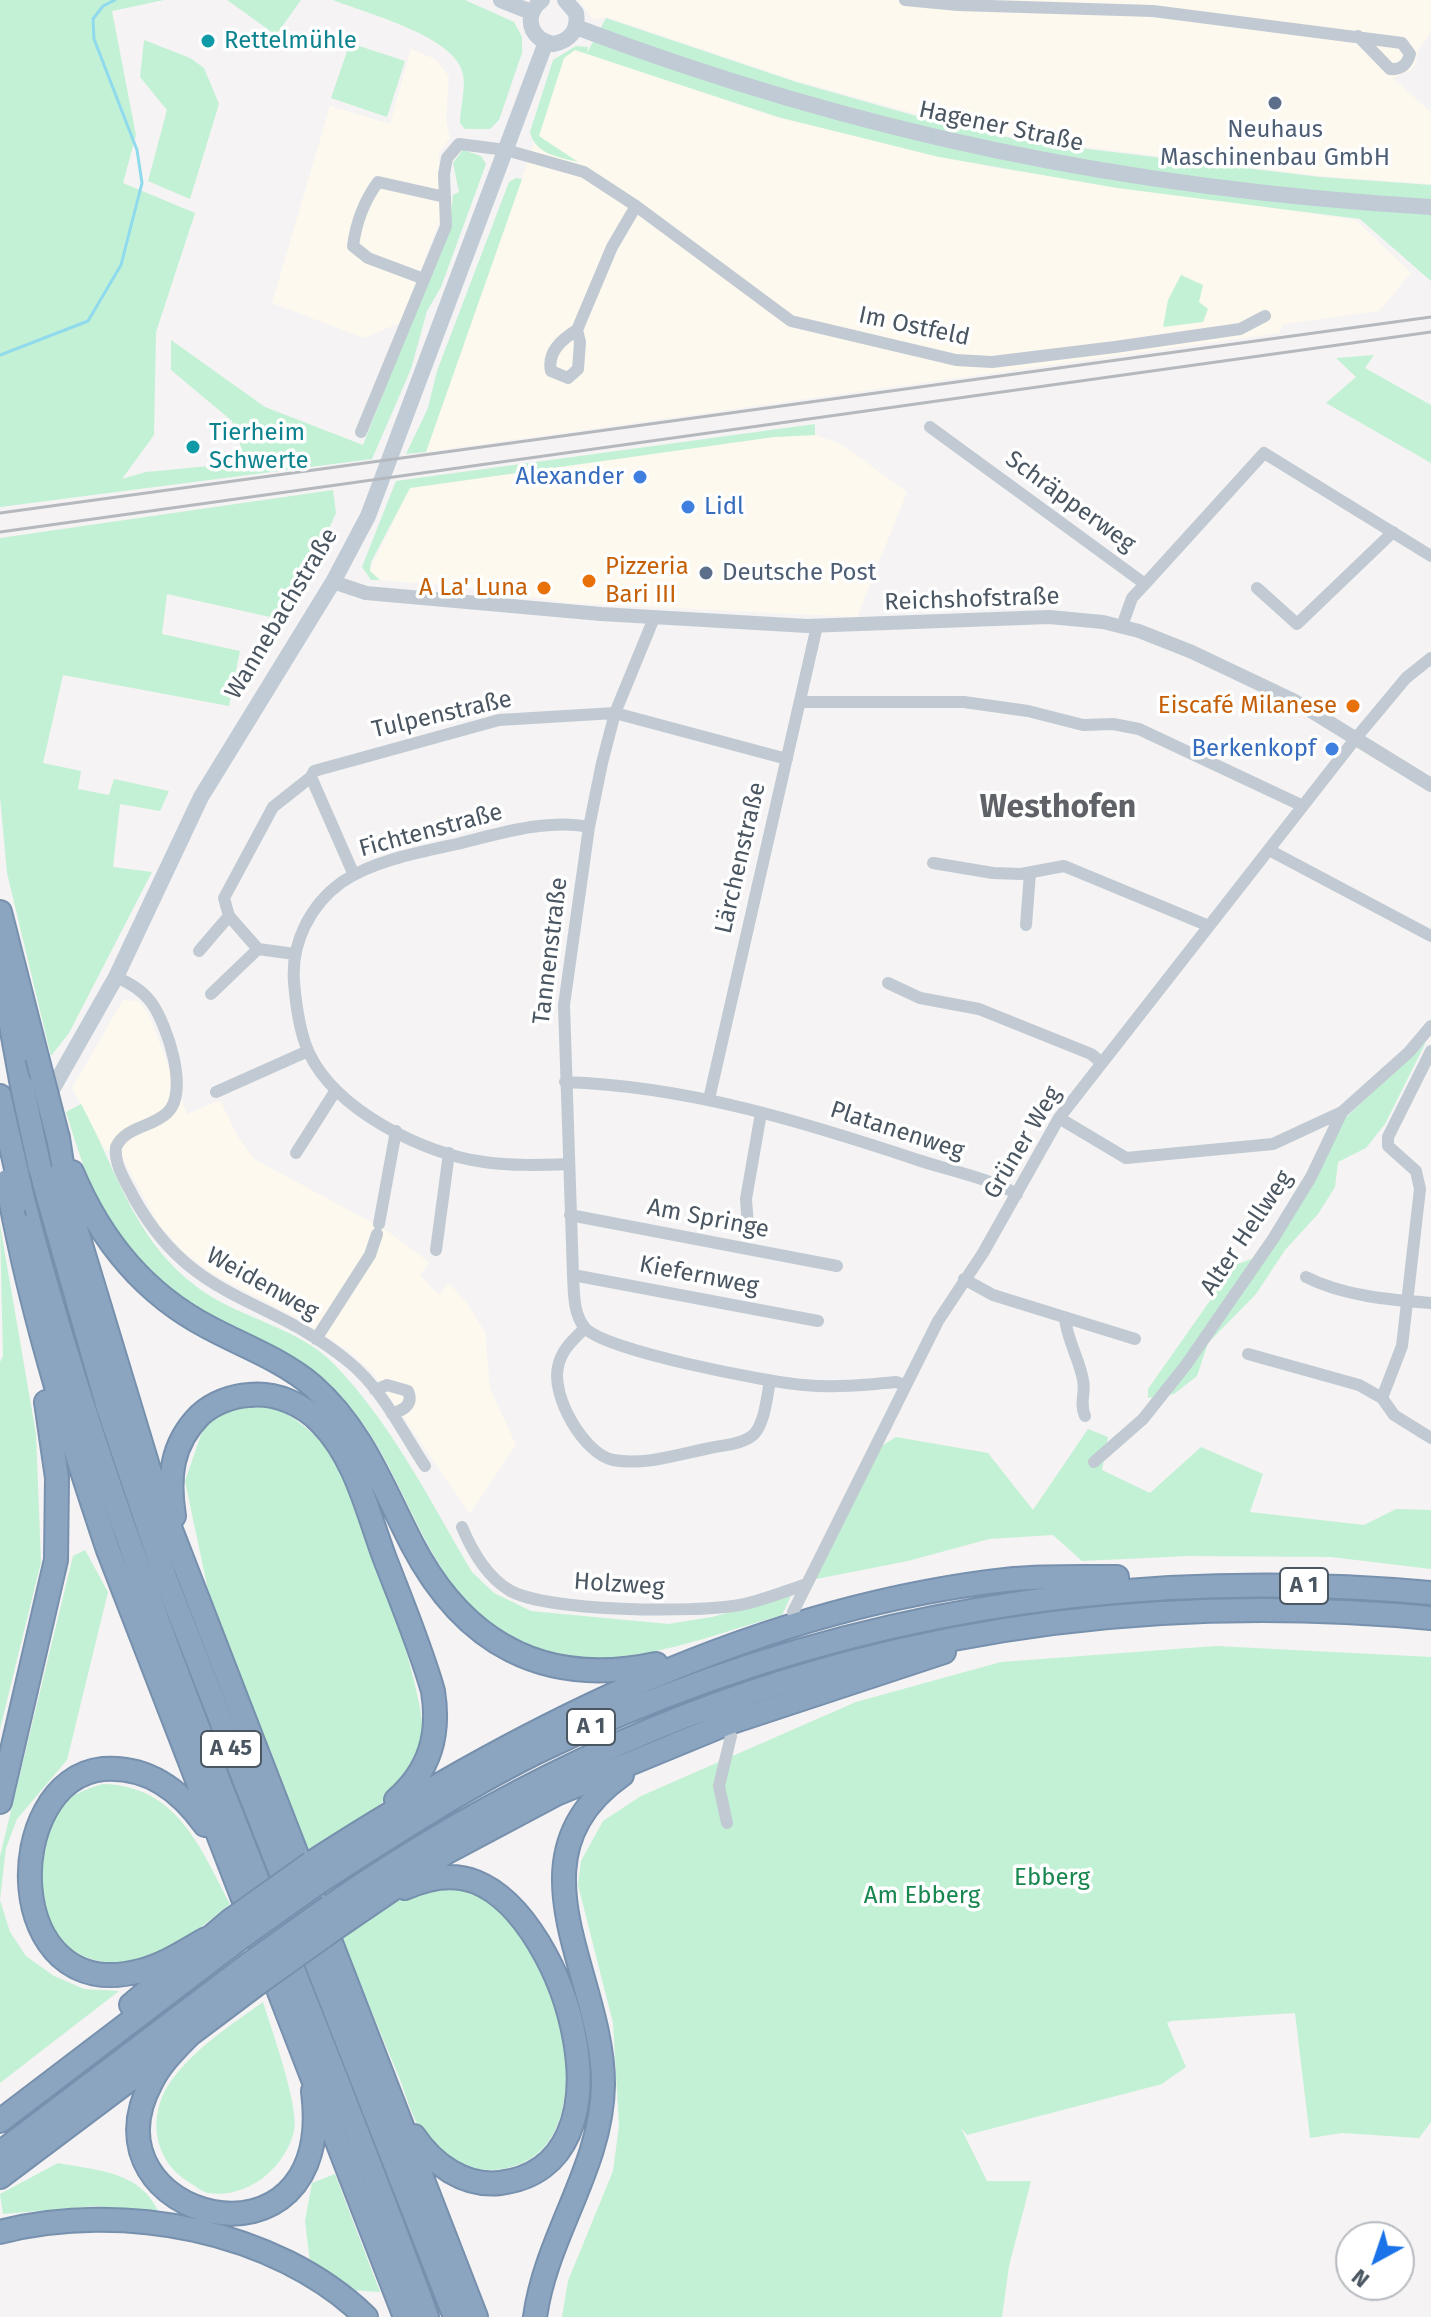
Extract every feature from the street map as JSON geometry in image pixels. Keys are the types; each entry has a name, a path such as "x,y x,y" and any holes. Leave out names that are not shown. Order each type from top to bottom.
{"highway":[{"path":"0,912 58,1138 68,1202 154,1486 383,2070 476,2317"},
{"name":"A 45","path":"0,965 40,1169 103,1394 166,1580 455,2317"},
{"name":"A 45","path":"2,1106 19,1209 131,1551 427,2317"},
{"path":"58,1138 101,1232 134,1273 204,1325 301,1377 342,1415 367,1452 422,1563 460,1614 485,1636 541,1664 593,1671 637,1668 712,1654"},
{"path":"0,1145 19,1209 54,1452 58,1531 52,1586 0,1802"},
{"path":"32,1310 65,1423 108,1550 405,2317"},
{"path":"192,1583 176,1528 171,1492 175,1453 186,1432 210,1407 244,1395 274,1396 310,1413 329,1432 352,1470 427,1669 436,1708 435,1738 421,1773 315,1873"},
{"path":"353,1836 525,1736 593,1701 712,1654 879,1604 981,1583 1122,1577 1177,1585"},
{"name":"A 1","path":"0,2121 62,2074 235,1929 315,1873 534,1754 705,1680 838,1639 1006,1603 1177,1585 1264,1584 1431,1593"},
{"name":"A 1","path":"0,2153 488,1806 667,1722 846,1661 1013,1627 1093,1617 1219,1610 1431,1618"},
{"path":"361,1910 447,1852 500,1822 678,1743 1013,1627"},
{"path":"535,2317 550,2256 590,2158 603,2084 597,2029 567,1915 562,1872 565,1856 578,1822 599,1792 678,1743"},
{"path":"221,1847 193,1808 172,1789 135,1771 108,1769 81,1773 48,1792 29,1812 12,1846 10,1885 17,1913 31,1937 61,1962 105,1974 137,1972 154,1967 206,1939 235,1929"},
{"path":"333,1917 361,1910 409,1886 445,1877 477,1883 513,1908 542,1948 571,2021 579,2086 575,2120 559,2151 529,2175 497,2183 476,2181 440,2165 419,2143 383,2070"},
{"path":"62,2074 100,2031 206,1939"},
{"path":"0,2177 195,2029 253,1974"},
{"path":"195,2029 151,2082 142,2104 139,2128 143,2153 152,2173 170,2193 197,2210 222,2215 244,2213 268,2205 288,2190 304,2170 313,2143 316,2115 311,2070"},
{"path":"0,2232 61,2222 113,2222 175,2228 222,2238 298,2267 320,2279 366,2317"}],"main road":[{"path":"501,0 536,6 531,28 546,42 567,39 576,27 576,13 565,0"},
{"name":"Hagener Straße","path":"576,27 791,101 977,149 1179,183 1431,207"},
{"name":"Wannebachstraße","path":"0,1184 116,977 201,797 333,582 368,516 546,42"}],"street":[{"path":"905,0 958,5 1153,11 1358,36"},
{"name":"Im Ostfeld","path":"445,197 447,158 459,144 471,143 506,150 587,173 791,321 956,360 992,362 1115,347 1240,329 1265,316"},
{"path":"361,432 446,226 445,197 378,182 369,195 355,230 353,246 368,258 424,279"},
{"path":"577,330 612,247 636,206"},
{"name":"Schräpperweg","path":"930,427 1145,584 1132,598 1122,626"},
{"path":"1145,584 1264,453 1431,556"},
{"path":"1257,588 1297,624 1393,532"},
{"name":"Reichshofstraße","path":"333,582 366,593 654,618 817,626 1049,617 1122,626 1192,652 1268,688 1431,785"},
{"name":"Tannenstraße","path":"585,1328 575,1303 573,1275 564,1005 589,827 615,713 654,618"},
{"name":"Lärchenstraße","path":"709,1099 817,626"},
{"name":"Grüner Weg","path":"793,1612 905,1385 1059,1118 1356,738 1406,678 1431,658"},
{"path":"801,702 964,702 1028,711 1083,725 1113,724 1139,729 1303,806"},
{"name":"Tulpenstraße","path":"229,916 224,898 273,807 311,777 314,771 499,720 615,713 787,759"},
{"path":"311,777 354,875"},
{"name":"Fichtenstraße","path":"569,1164 482,1162 449,1153 396,1131 363,1113 336,1090 308,1051 295,994 295,954 302,931 318,904 354,875 443,847 504,833 578,824 589,827"},
{"path":"1269,850 1431,936"},
{"path":"933,863 993,873 1030,873 1052,867 1077,870 1209,926"},
{"path":"1026,925 1030,873"},
{"path":"199,951 229,916 258,949 295,954"},
{"path":"211,994 258,949"},
{"name":"Weidenweg","path":"116,977 133,985 154,1006 179,1077 175,1099 167,1114 130,1131 118,1142 115,1156 152,1228 188,1268 222,1291 316,1339 347,1360 375,1390 425,1466"},
{"path":"888,983 920,998 979,1009 1091,1054 1102,1063"},
{"name":"Alter Hellweg","path":"1094,1462 1143,1419 1186,1365 1273,1239 1311,1177 1342,1112 1409,1052 1431,1026"},
{"path":"216,1092 308,1051"},
{"path":"1382,1398 1402,1346 1420,1210 1416,1171 1388,1146 1388,1137 1431,1051"},
{"name":"Platanenweg","path":"565,1082 619,1085 709,1099 835,1132 1017,1194"},
{"path":"296,1153 336,1090"},
{"path":"1059,1118 1126,1158 1273,1144 1342,1112"},
{"path":"748,1227 746,1199 761,1113"},
{"path":"316,1339 370,1255 378,1229 396,1131"},
{"path":"436,1250 449,1153"},
{"name":"Am Springe","path":"570,1215 837,1266"},
{"name":"Kiefernweg","path":"573,1275 818,1321"},
{"path":"1306,1277 1321,1285 1431,1303"},
{"path":"964,1279 993,1295 1135,1339"},
{"path":"1065,1318 1066,1333 1084,1382 1080,1403 1085,1416"},
{"path":"770,1381 759,1426 747,1440 662,1458 614,1460 593,1451 583,1441 559,1388 556,1374 562,1354 585,1328 601,1340 770,1381 825,1386 896,1382 905,1385"},
{"path":"1248,1354 1359,1385 1382,1398 1394,1415 1431,1438"},
{"path":"375,1390 387,1385 408,1391 410,1400 407,1407 392,1414"},
{"name":"Holzweg","path":"462,1527 471,1549 496,1581 534,1601 684,1611 742,1605 804,1585"},
{"path":"727,1823 719,1786 731,1736"}],"shaded area":[{"path":"579,0 1431,0 1431,31 1418,51 1416,63 1410,71 1393,78 1431,112 1431,184 1320,176 1030,140 942,121 797,81 607,17 593,20"},
{"path":"411,49 435,59 449,76 446,121 450,138 439,153 440,220 400,323 364,338 272,303 330,106 390,124"},
{"path":"575,50 778,118 995,168 1356,220 1411,273 1379,311 1284,324 1279,333 426,452 564,58"},
{"path":"815,435 841,444 907,492 857,617 570,603 473,588 380,580 369,571 410,488 774,437"},
{"path":"123,1000 138,1001 148,1013 187,1114 220,1100 238,1137 254,1159 386,1230 430,1263 420,1275 439,1295 449,1283 466,1302 485,1332 490,1388 516,1445 470,1514 373,1373 347,1350 299,1319 213,1274 184,1252 159,1225 123,1159 105,1149 72,1088"}],"green space":[{"path":"0,0 164,0 112,11 136,135 123,183 195,213 156,332 154,435 122,479 146,472 231,464 242,450 232,421 171,370 171,340 265,407 363,445 450,224 453,195 459,192 453,163 463,150 481,156 486,164 441,287 427,311 411,369 372,459 0,507"},
{"path":"227,0 301,0 276,35"},
{"path":"333,0 465,0 514,22 522,37 522,53 499,120 490,129 465,129 460,123 463,74 457,60 427,37"},
{"path":"606,18 796,82 941,123 1030,142 1320,177 1431,185 1431,281 1360,219 1117,188 939,157 778,117 575,50 564,58 539,136 578,162 548,153 537,145 530,132 553,60 576,46 588,47 587,53"},
{"path":"144,40 190,58 204,68 219,104 190,199 148,181 167,110 140,77"},
{"path":"350,43 405,61 387,117 331,98"},
{"path":"522,179 426,452 406,454 428,408 437,371 509,182"},
{"path":"1181,275 1203,285 1199,302 1208,309 1203,322 1163,327 1168,300"},
{"path":"1374,355 1365,368 1431,405 1431,463 1326,403 1356,377 1336,358"},
{"path":"815,424 815,435 774,437 410,488 371,562 370,571 380,580 371,580 362,567 396,481"},
{"path":"333,490 336,513 288,621 167,594 162,634 240,651 229,706 63,675 43,763 81,771 78,789 109,795 114,779 169,791 160,811 120,804 113,867 152,872 69,1033 51,1056 7,873 0,797 0,538"},
{"path":"1426,1042 1385,1124 1366,1148 1338,1162 1335,1187 1318,1214 1285,1250 1256,1294 1208,1343 1197,1376 1174,1394 1148,1398 1148,1389 1235,1265 1268,1253 1340,1123"},
{"path":"81,1104 133,1210 165,1257 212,1297 291,1334 334,1364 392,1437 472,1572 494,1593 531,1611 668,1624 712,1617 791,1596 782,1615 684,1644 616,1657 550,1653 518,1641 488,1622 464,1599 444,1571 378,1447 338,1394 294,1359 171,1290 131,1253 103,1211 74,1138 66,1112"},
{"path":"0,1225 36,1434 41,1562 0,1729 0,1362 3,1356"},
{"path":"264,1402 290,1416 313,1434 327,1449 339,1471 390,1598 405,1646 423,1726 422,1749 402,1783 373,1810 305,1851 213,1614 185,1481 203,1429 214,1415"},
{"path":"1088,1429 1108,1437 1102,1470 1150,1493 1201,1447 1263,1474 1250,1512 1364,1525 1396,1509 1431,1510 1431,1569 1331,1557 1188,1556 1082,1561 1053,1535 989,1539 908,1561 811,1580 880,1447 896,1437 988,1453 1033,1510"},
{"path":"85,1550 108,1592 67,1760 17,1819 6,1848 0,1900 0,1856 73,1556"},
{"name":"Am Ebberg","path":"1216,1646 1431,1657 1431,2122 1419,2138 1342,2133 1310,2138 1295,2013 1171,2021 1167,2023 1186,2067 1162,2084 967,2135 961,2128 987,2181 1031,2181 1009,2266 1002,2317 562,2317 568,2281 613,2171 619,2126 613,2023 578,1885 581,1861 603,1821 641,1796 856,1702 1001,1662"},
{"path":"103,1784 128,1787 168,1808 196,1842 230,1904 185,1938 140,1960 117,1963 93,1960 69,1948 43,1928 32,1836 63,1803"},
{"path":"440,1888 476,1895 506,1915 527,1941 545,1976 559,2018 566,2061 564,2102 552,2136 528,2160 490,2170 452,2160 419,2127 341,1936 406,1895"},
{"path":"0,1900 10,1932 26,1956 54,1976 84,1989 119,1991 0,2083"},
{"path":"263,2002 289,2087 294,2131 282,2157 263,2178 237,2191 223,2194 206,2192 179,2175 169,2164 158,2138 158,2109 171,2081 191,2058"},
{"path":"58,2163 104,2171 131,2181 152,2200 160,2215 96,2206 3,2214 0,2194"},
{"path":"335,2174 380,2292 351,2290 310,2263 305,2221 312,2183"}],"waterway":[{"path":"0,355 88,321 121,265 142,183 137,150 94,39 93,19 103,6 115,0"}],"tunnel":[{"path":"752,1694 785,1628"}],"railway":[{"path":"0,513 1431,317"},
{"path":"0,532 1431,332"}],"place":[{"name":"Rettelmühle","path":"208,41"},
{"name":"Neuhaus Maschinenbau GmbH","path":"1275,103"},
{"name":"Tierheim Schwerte","path":"193,447"},
{"name":"Alexander","path":"640,477"},
{"name":"Lidl","path":"688,507"},
{"name":"Deutsche Post","path":"706,573"},
{"name":"Pizzeria Bari III","path":"589,581"},
{"name":"A La' Luna","path":"544,588"},
{"name":"Eiscafé Milanese","path":"1353,706"},
{"name":"Berkenkopf","path":"1332,749"}],"district":[{"name":"Westhofen","path":"1058,808"}],"park label":[{"name":"Ebberg","path":"1052,1878"}]}
